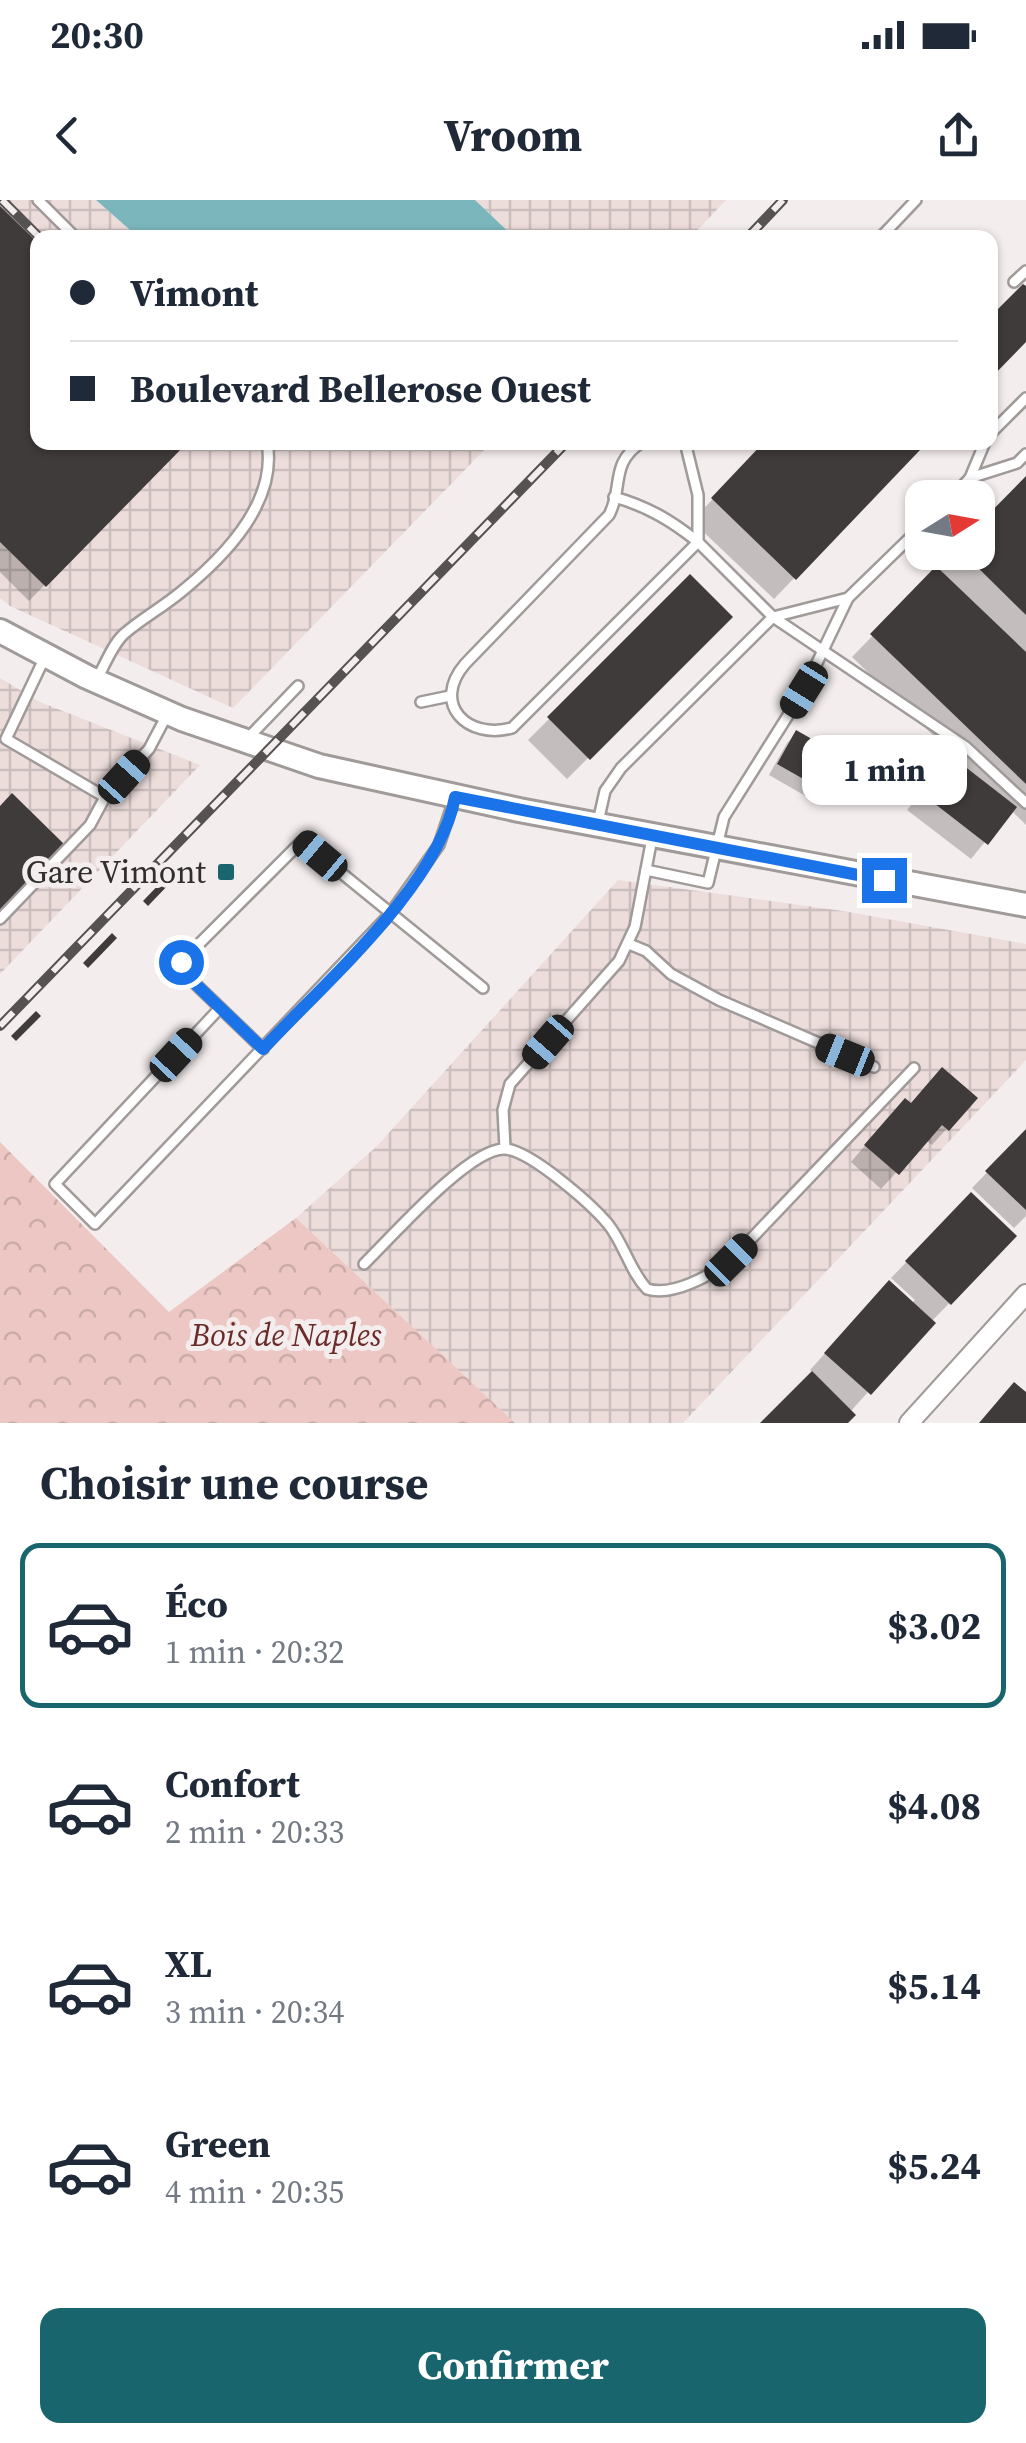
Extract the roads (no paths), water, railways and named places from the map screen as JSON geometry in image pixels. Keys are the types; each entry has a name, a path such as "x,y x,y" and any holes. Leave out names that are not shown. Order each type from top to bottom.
{"street":[{"path":"0,631 96,682 168,713 319,766 598,825 1026,904"},
{"path":"913,1422 1026,1294"}],"lane":[{"path":"38,200 68,230"},
{"path":"888,230 916,200"},
{"path":"1014,282 1026,271"},
{"path":"998,426 1026,398"},
{"path":"96,682 121,636 184,590 244,527 267,479 267,450"},
{"path":"633,450 619,468 609,514 454,677 450,696 454,712 474,725 500,731 512,728 698,542 698,495 687,450"},
{"path":"970,478 982,450"},
{"path":"970,478 1016,463 1026,454"},
{"path":"614,497 640,504 670,520 698,542 773,617 966,748 1026,802"},
{"path":"646,870 708,883 724,817 804,690 848,598 905,543"},
{"path":"598,825 605,791 622,768 773,617 848,598"},
{"path":"45,656 3,742 106,797"},
{"path":"245,743 298,686"},
{"path":"421,702 450,696"},
{"path":"0,919 90,825 106,797 149,749 168,713"},
{"path":"95,1224 390,914 438,845 455,797"},
{"path":"505,1148 503,1110 510,1084 618,961 628,944 653,835"},
{"path":"263,1049 184,973 181,962 302,841 483,988"},
{"path":"628,944 646,951 670,974 718,1000 874,1066"},
{"path":"104,1232 54,1184 219,1009"},
{"path":"364,1264 469,1163 505,1148 535,1163 602,1218 614,1232 642,1284 662,1292 710,1274 731,1260 914,1068"}],"water":[{"path":"96,200 475,200 507,230 130,230"}],"railway":[{"path":"2,200 32,230"},
{"path":"755,230 783,200"},
{"path":"0,1026 559,450"}],"place":[{"name":"Gare Vimont","path":"226,872"}],"park label":[{"name":"Bois de Naples","path":"286,1335"}]}
